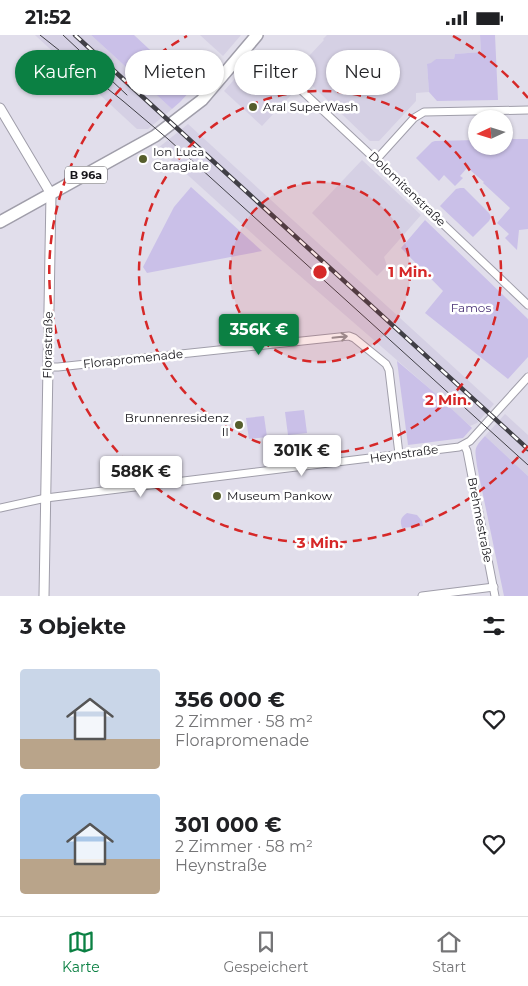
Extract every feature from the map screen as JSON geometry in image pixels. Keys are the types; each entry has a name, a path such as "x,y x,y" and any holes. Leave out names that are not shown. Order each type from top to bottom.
{"main road":[{"name":"B 96a","path":"0,222 155,136 202,100 257,35"}],"street":[{"name":"Dolomitenstraße","path":"306,95 528,305"},
{"path":"0,107 51,194"},
{"path":"376,160 414,118 424,112 528,110"},
{"name":"Florastraße","path":"44,596 51,194"},
{"name":"Florapromenade","path":"48,367 349,336 386,364 389,371 399,454"},
{"path":"464,445 470,441 528,377"},
{"name":"Heynstraße","path":"0,508 46,498 464,445"},
{"name":"Brehmestraße","path":"464,445 467,451 496,596"},
{"path":"422,596 494,587"}],"shaded area":[{"path":"35,35 91,35 107,50 51,50"},
{"path":"200,35 241,35 224,55 224,50 216,50"},
{"path":"327,35 480,35 481,52 455,54 454,59 436,59 431,64 427,64 429,92 416,93 416,101 379,141 370,141 316,89 315,50"},
{"path":"115,57 125,66 125,95 157,95 172,109 148,129 137,129 100,95 115,95"},
{"path":"234,80 234,95 291,95 262,126 224,91"},
{"path":"188,124 494,404 477,423 470,426 158,148"},
{"path":"362,160 421,215 384,257 387,266 377,276 312,213"},
{"path":"505,414 528,435 528,476 485,436"}],"green space":[{"path":"91,35 134,35 150,50 125,50 125,66 115,57 115,50 107,50"},
{"path":"480,35 495,35 498,100 437,101 429,92 427,64 436,59 454,59 455,54 481,52"},
{"path":"157,95 186,95 172,109"},
{"path":"513,139 528,139 528,229 519,230 517,250 505,238 509,234 497,223 510,208 470,169 467,168 460,176 463,178 455,186 444,175 439,181 416,158 435,141 468,140 468,155 513,155"},
{"path":"191,187 262,251 147,273 143,267 174,207"},
{"path":"464,188 491,217 473,237 440,206 456,189"},
{"name":"Famos","path":"425,220 528,319 528,357 508,379 425,313 443,291 401,248"},
{"path":"397,361 472,428 463,438 408,445"},
{"path":"304,410 307,433 288,435 285,412"},
{"path":"264,416 267,437 249,439 246,418"},
{"path":"485,436 528,476 528,596 504,596 477,466 476,449"},
{"path":"407,513 417,515 422,521 423,526 402,528 401,520"}],"tram line":[{"path":"40,35 168,139 528,465"},
{"path":"63,35 125,93"}],"railway":[{"path":"75,35 528,449"}],"place":[{"name":"Aral SuperWash","path":"253,107"},
{"name":"Ion Luca Caragiale","path":"143,159"},
{"name":"Brunnenresidenz II","path":"239,425"},
{"name":"Museum Pankow","path":"217,496"}]}
